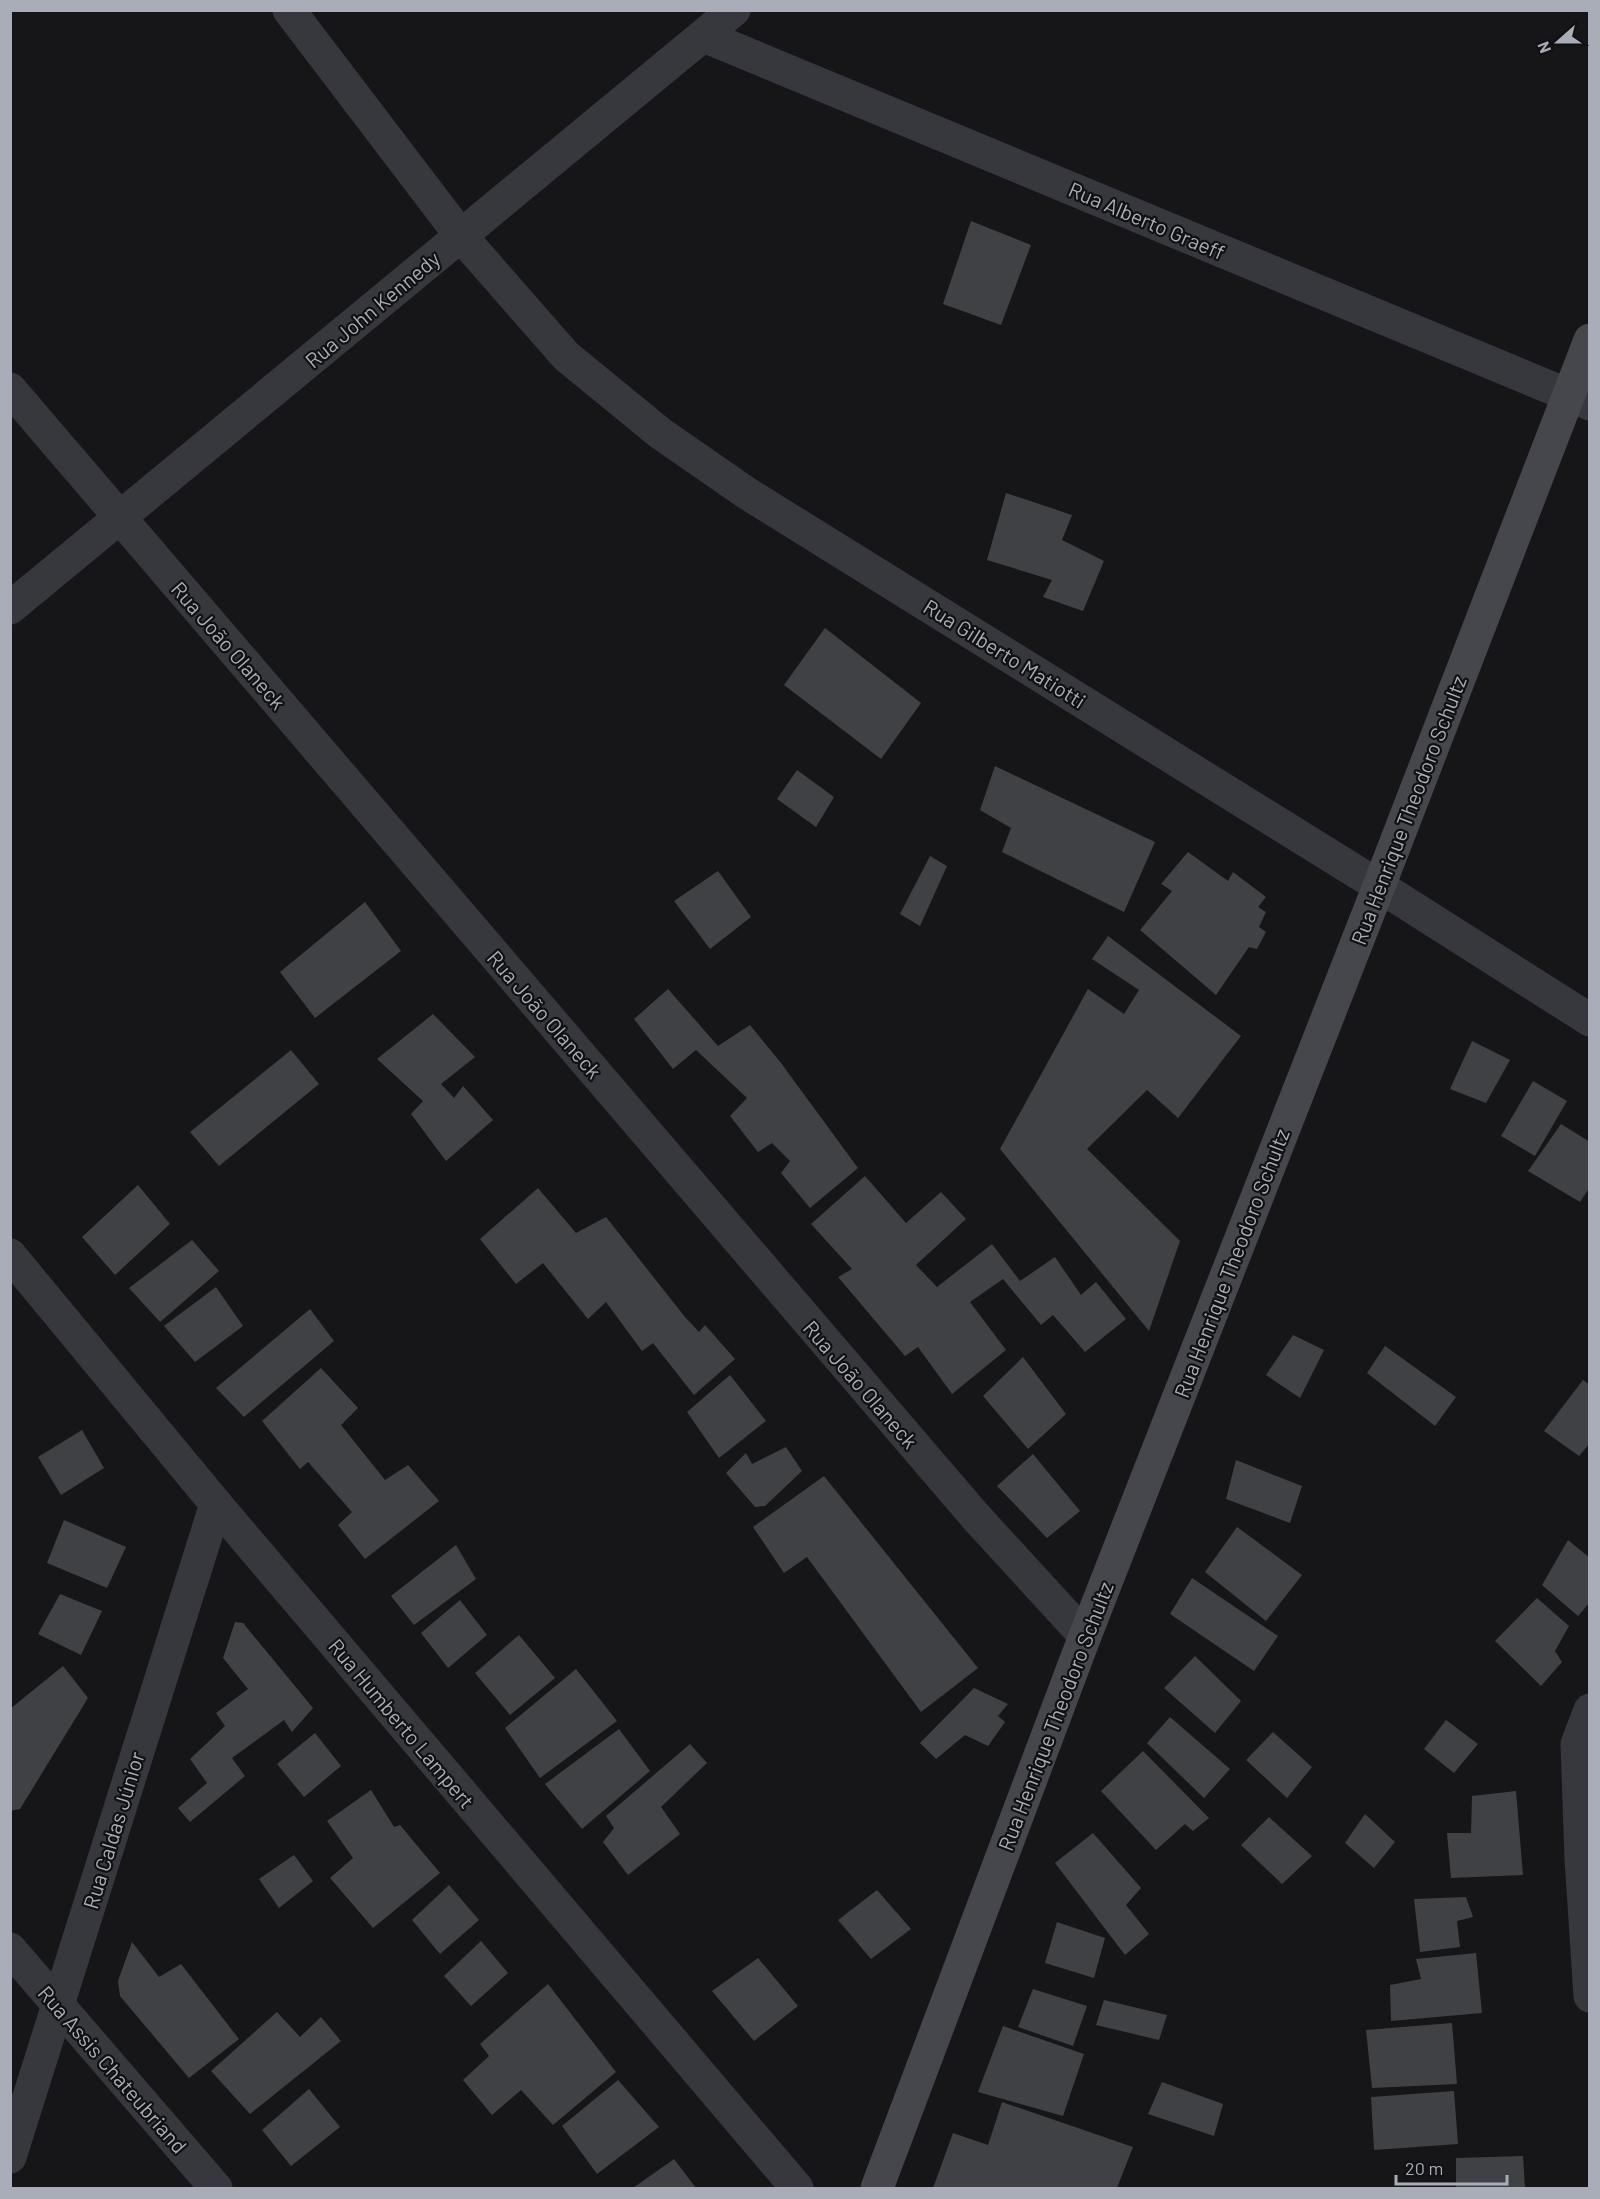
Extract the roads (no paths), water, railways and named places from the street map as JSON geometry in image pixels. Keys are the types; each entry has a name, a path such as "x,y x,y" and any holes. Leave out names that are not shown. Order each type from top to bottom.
{"street":[{"name":"Rua Gilberto Matiotti","path":"289,10 460,236 566,356 660,432 748,494 1590,1020"},
{"name":"Rua John Kennedy","path":"10,608 734,10"},
{"name":"Rua Alberto Graeff","path":"704,36 1579,400"},
{"name":"Rua Henrique Theodoro Schultz","path":"877,2188 1085,1636 1378,886 1579,400 1590,340"},
{"name":"Rua João Olaneck","path":"10,389 967,1507 1085,1636"},
{"name":"Rua Humberto Lampert","path":"10,1255 216,1503 797,2188"},
{"name":"Rua Caldas Júnior","path":"10,2157 216,1503"},
{"path":"1590,1710 1577,1744 1581,1859 1590,1996"},
{"name":"Rua Assis Chateubriand","path":"10,1949 216,2188"}]}
